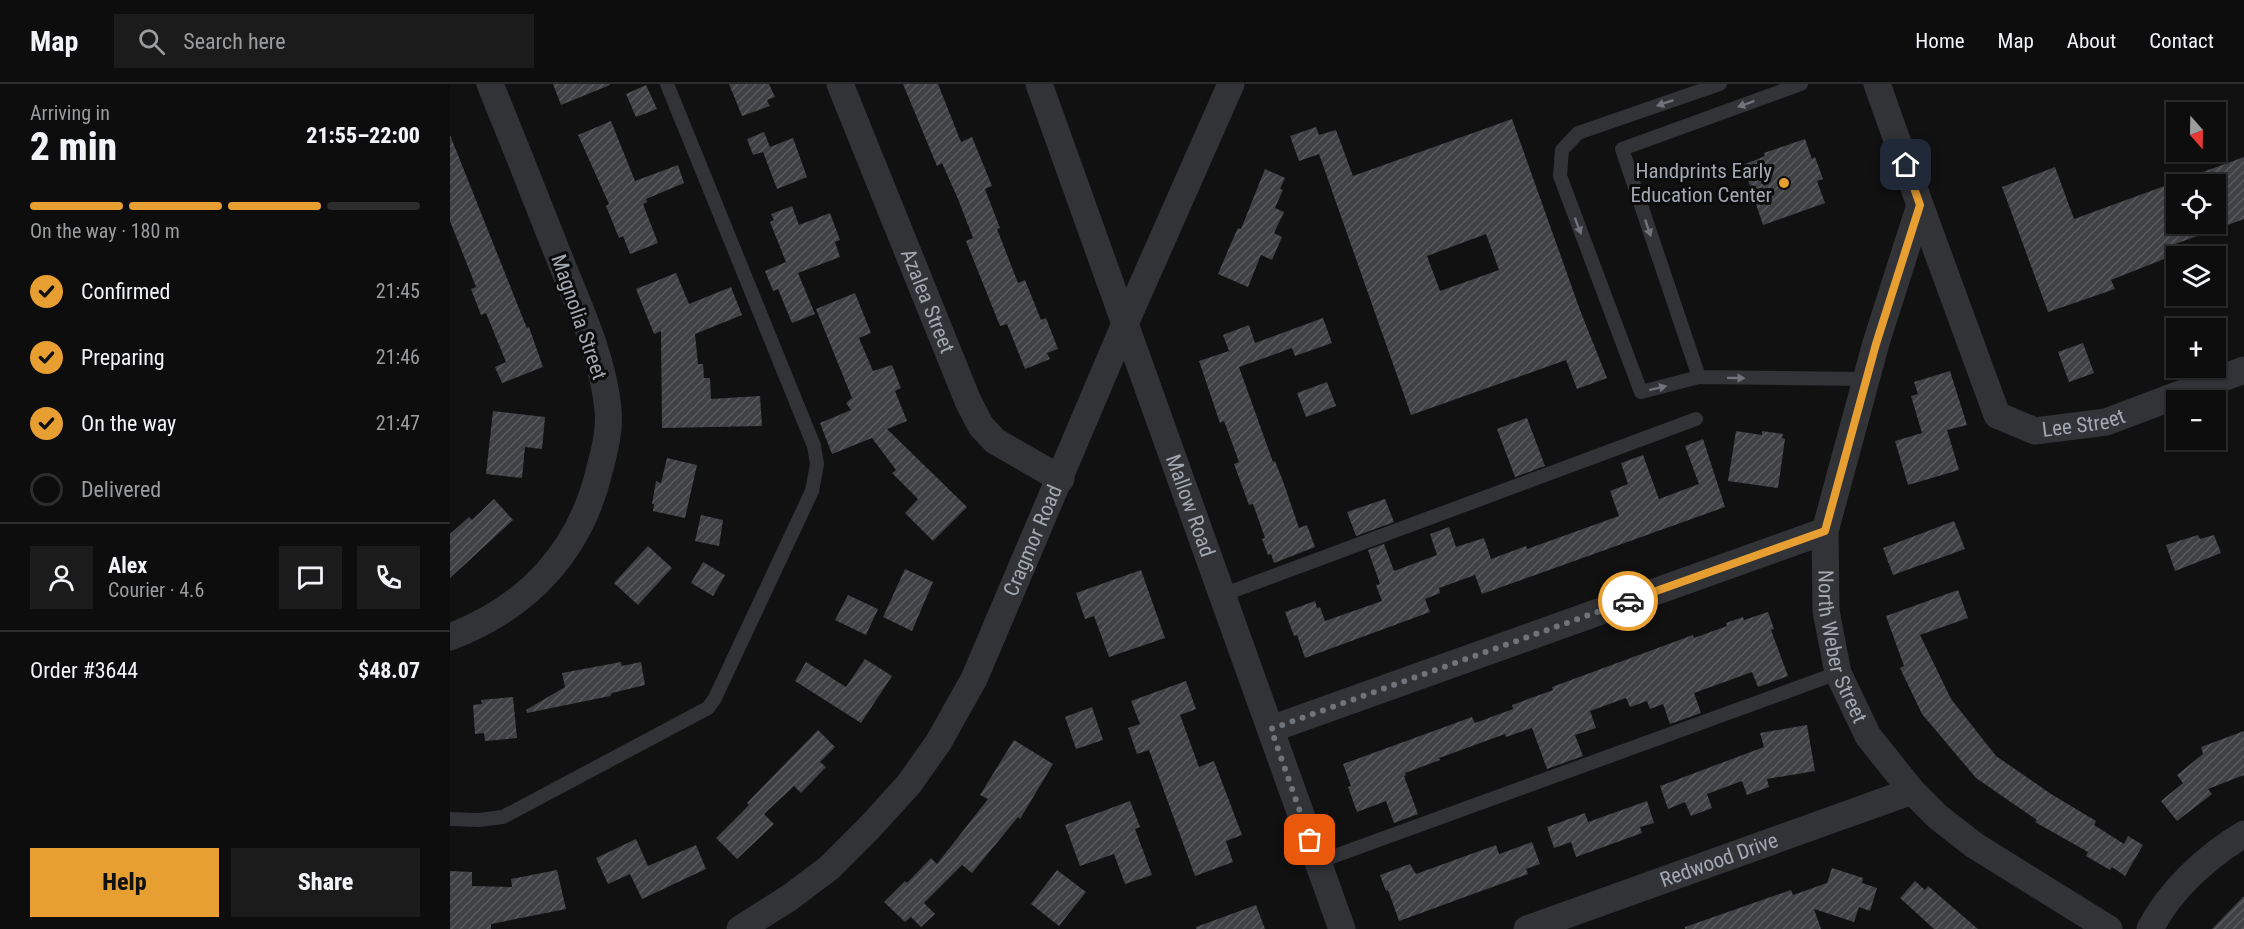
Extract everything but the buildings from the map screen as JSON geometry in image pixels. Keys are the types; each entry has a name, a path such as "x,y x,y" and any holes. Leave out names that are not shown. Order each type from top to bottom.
{"street":[{"name":"Magnolia Street","path":"450,637 497,614 555,566 573,540 585,516 599,474 607,439 608,410 602,377 589,333 490,84"},
{"name":"Azalea Street","path":"840,84 964,390 981,426 995,441 1061,478"},
{"name":"Mallow Road","path":"1039,84 1342,929"},
{"name":"Cragmor Road","path":"740,929 789,898 829,868 870,828 909,784 938,743 974,679 1124,326 1231,84"},
{"path":"1877,84 1920,205"},
{"name":"Lee Street","path":"1920,205 1997,415 2035,431 2106,422 2244,370"},
{"name":"North Weber Street","path":"1920,205 1866,379 1825,531 1826,611 1838,673 1868,736 1912,791 1938,817 1974,845 2109,929"},
{"path":"1271,729 1825,531"},
{"name":"Redwood Drive","path":"1527,929 1912,791"},
{"path":"2150,929 2156,918 2193,872 2244,834"}],"lane":[{"path":"450,819 479,820 503,817 708,708 715,698 812,491 817,464 814,446 667,84"},
{"path":"1720,84 1578,133 1562,150 1560,176 1641,392 1699,377 1866,379"},
{"path":"1699,377 1622,149 1801,84"},
{"path":"1222,595 1696,419"},
{"path":"1318,862 1838,673"}],"way so far":[{"path":"1310,840 1271,729 1628,601"}],"place":[{"name":"Handprints Early Education Center","path":"1784,183"}],"route":[{"path":"1628,601 1825,531 1876,344 1920,205 1906,165"}]}
